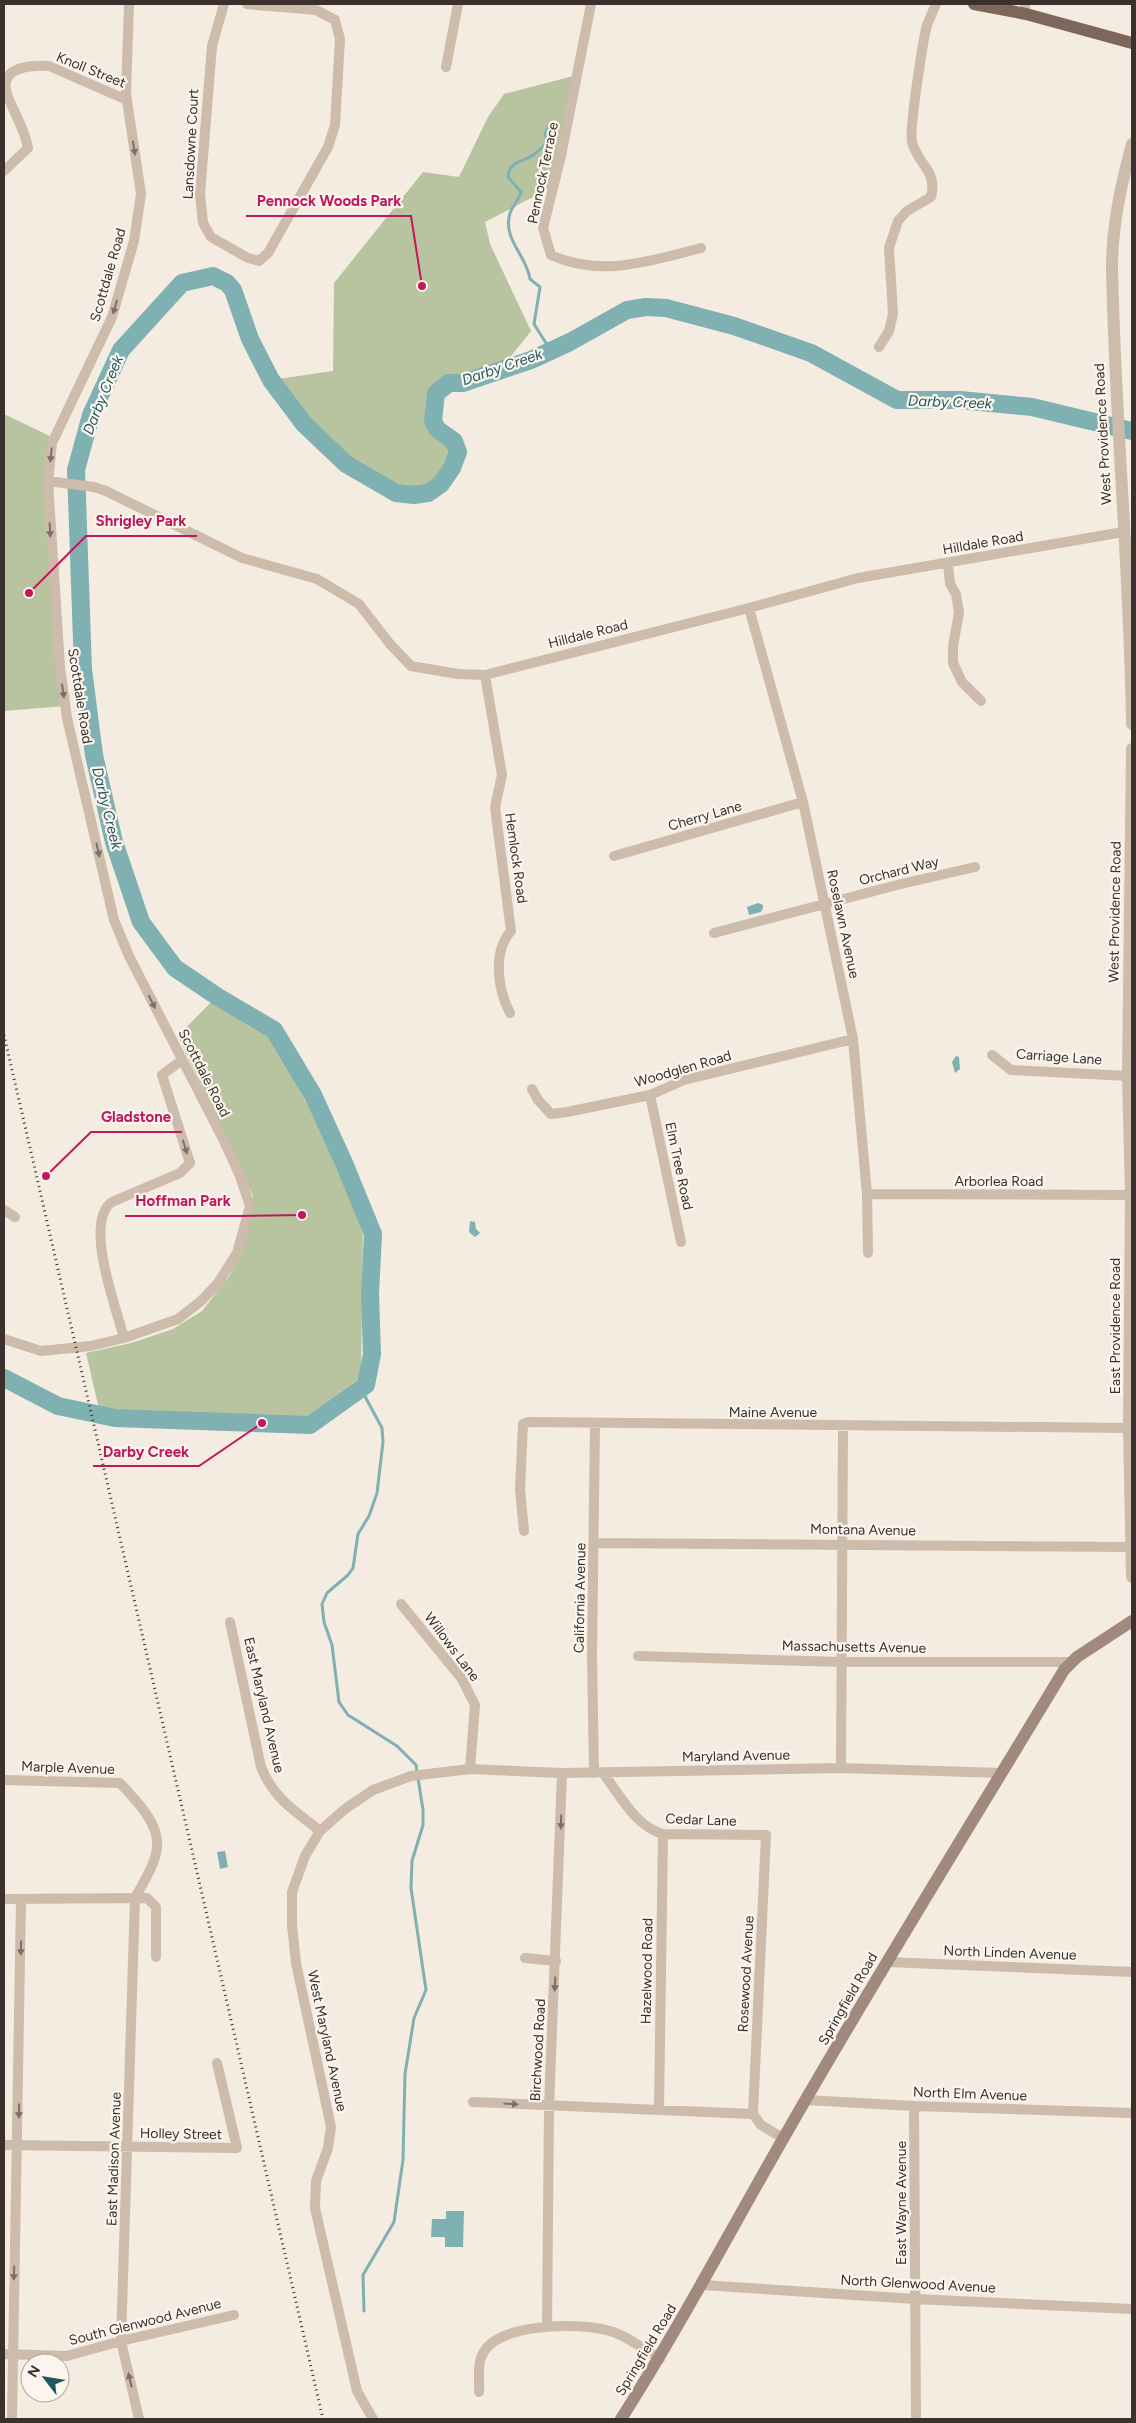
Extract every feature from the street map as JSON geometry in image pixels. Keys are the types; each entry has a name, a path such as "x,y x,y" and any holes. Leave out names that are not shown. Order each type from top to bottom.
{"main road":[{"path":"974,4 1026,9 1132,43"},
{"name":"Springfield Road","path":"621,2419 703,2285 783,2138 887,1962 1070,1662 1132,1620"}],"street":[{"name":"Scottdale Road","path":"4,1339 41,1351 91,1346 124,1338 178,1319 201,1301 218,1283 237,1253 250,1206 240,1176 129,956 114,920 67,718 58,639 52,443 112,317 134,242 141,194 127,100 129,4"},
{"name":"Lansdowne Court","path":"224,4 212,46 200,194 203,222 211,237 248,258 259,261 268,253 328,147 335,125 340,39 335,20 316,10 247,4"},
{"path":"446,67 458,4"},
{"name":"Pennock Terrace","path":"592,4 561,156 543,228 551,255 568,263 610,268 635,266 701,248"},
{"path":"879,347 889,331 893,314 889,248 898,221 907,212 931,197 934,187 932,176 918,157 912,141 925,37 936,4"},
{"name":"Knoll Street","path":"4,171 28,148 19,117 5,89 6,81 19,68 36,65 49,66 127,100"},
{"name":"West Providence Road","path":"1132,144 1123,177 1112,250 1116,394 1131,649 1132,724"},
{"name":"Hilldale Road","path":"52,481 94,487 106,491 242,558 318,578 359,604 390,644 411,666 458,674 485,675 858,578 948,564 1123,532"},
{"path":"948,564 950,584 956,594 959,613 953,646 954,664 962,682 981,702"},
{"name":"Roselawn Avenue","path":"748,608 803,802 852,1039 867,1194 868,1253"},
{"name":"Hemlock Road","path":"485,675 502,775 495,807 511,931 504,939 499,965 505,1004 510,1013"},
{"name":"West Providence Road","path":"1128,1076 1132,749"},
{"name":"Cherry Lane","path":"614,856 803,802"},
{"name":"Orchard Way","path":"714,933 901,884 976,867"},
{"name":"Woodglen Road","path":"532,1090 538,1100 552,1114 650,1095 684,1080 852,1039"},
{"name":"Carriage Lane","path":"992,1055 1011,1070 1128,1076"},
{"path":"124,1338 106,1278 101,1239 102,1221 107,1206 157,1182 180,1174 190,1163 162,1075 182,1060"},
{"name":"East Providence Road","path":"1128,1076 1131,1195 1129,1428 1132,1576"},
{"name":"Elm Tree Road","path":"650,1095 681,1242"},
{"name":"Arborlea Road","path":"867,1194 1131,1195"},
{"path":"4,1210 15,1217"},
{"name":"Maine Avenue","path":"524,1531 520,1490 523,1424 528,1422 1129,1428"},
{"name":"California Avenue","path":"596,1424 592,1655 599,1773"},
{"path":"841,1768 843,1426"},
{"name":"Montana Avenue","path":"595,1542 1131,1547"},
{"name":"Willows Lane","path":"401,1604 462,1679 475,1705 470,1769"},
{"name":"East Maryland Avenue","path":"230,1622 261,1767 267,1781 275,1794 320,1831"},
{"name":"Massachusetts Avenue","path":"638,1656 842,1662 1070,1662"},
{"name":"Maryland Avenue","path":"470,1769 599,1773 841,1768 1002,1773"},
{"name":"West Maryland Avenue","path":"373,2419 357,2391 315,2208 316,2181 328,2148 331,2127 296,1963 292,1926 292,1892 305,1856 320,1831 345,1809 373,1790 411,1776 470,1769"},
{"name":"Birchwood Road","path":"547,2327 549,2107 562,1773"},
{"name":"Cedar Lane","path":"599,1773 641,1824 653,1831 663,1834 766,1835"},
{"name":"Marple Avenue","path":"4,1780 120,1783 140,1804 151,1822 156,1835 157,1848 149,1873 136,1898"},
{"name":"Hazelwood Road","path":"659,2109 663,1834"},
{"name":"Rosewood Avenue","path":"753,2114 766,1835"},
{"name":"East Madison Avenue","path":"136,1898 121,2340 140,2419"},
{"path":"4,1899 147,1898 156,1907 156,1957"},
{"path":"12,2419 8,2354 18,2146 21,1900"},
{"path":"525,1958 556,1961"},
{"name":"North Linden Avenue","path":"887,1962 1132,1972"},
{"name":"Holley Street","path":"4,2145 237,2148 217,2063"},
{"name":"North Elm Avenue","path":"806,2100 914,2106 1132,2113"},
{"path":"474,2102 549,2107 659,2109 753,2114 761,2125 783,2138"},
{"name":"East Wayne Avenue","path":"914,2106 916,2419"},
{"name":"North Glenwood Avenue","path":"703,2285 915,2299 1132,2309"},
{"name":"South Glenwood Avenue","path":"8,2354 67,2356 121,2340 234,2315"},
{"path":"479,2392 481,2357 494,2339 513,2331 547,2327 591,2326 612,2331 660,2358"}],"green space":[{"path":"577,75 554,186 485,222 490,244 531,331 500,370 463,383 449,383 436,393 433,421 437,429 454,441 458,452 450,472 442,483 427,493 408,494 389,489 348,465 330,450 304,423 271,380 333,371 334,283 423,172 459,177 488,117 504,94"},
{"path":"4,414 54,438 48,481 65,706 4,711"},
{"path":"214,999 271,1034 334,1156 363,1234 361,1377 305,1418 99,1409 86,1353 131,1343 173,1329 202,1311 230,1275 239,1255 253,1196 178,1036"}],"water":[{"path":"758,903 763,905 761,912 749,915 747,907"},
{"path":"956,1056 959,1057 960,1069 955,1073 952,1062"},
{"path":"470,1221 475,1222 476,1229 480,1233 475,1237 469,1232"},
{"path":"225,1851 228,1867 220,1869 217,1852"},
{"path":"446,2211 464,2211 463,2247 445,2247 445,2237 431,2237 432,2219 446,2219"}],"waterway":[{"path":"548,127 545,134 547,141 542,147 533,155 510,168 508,177 521,192 510,213 508,222 512,239 530,279 540,287 534,324 551,351"},
{"name":"Darby Creek","path":"4,1378 58,1406 115,1418 310,1425 366,1385 372,1354 370,1294 373,1234 344,1163 313,1095 274,1030 218,997 175,968 141,922 114,842 94,755 83,669 76,470 91,415 121,350 182,283 213,276 227,283 233,290 250,339 271,380 304,424 346,464 396,493 414,495 428,493 441,484 452,468 458,452 454,441 437,429 433,421 436,393 449,383 463,383 531,360 570,342 627,310 646,307 666,308 734,326 811,353 897,400 960,400 1032,407 1132,431"},
{"path":"361,1389 382,1428 383,1442 377,1493 369,1516 358,1534 353,1568 348,1575 327,1593 322,1604 324,1622 332,1645 339,1702 348,1715 397,1746 416,1765 423,1810 423,1825 412,1861 411,1888 426,1990 414,2018 405,2074 403,2160 394,2222 363,2275 364,2311"}],"railway":[{"path":"4,1035 323,2419"}],"place":[{"name":"Pennock Woods Park","path":"422,286"},
{"name":"Shrigley Park","path":"29,593"},
{"name":"Gladstone","path":"46,1176"},
{"name":"Hoffman Park","path":"302,1215"},
{"name":"Darby Creek","path":"262,1423"}]}
